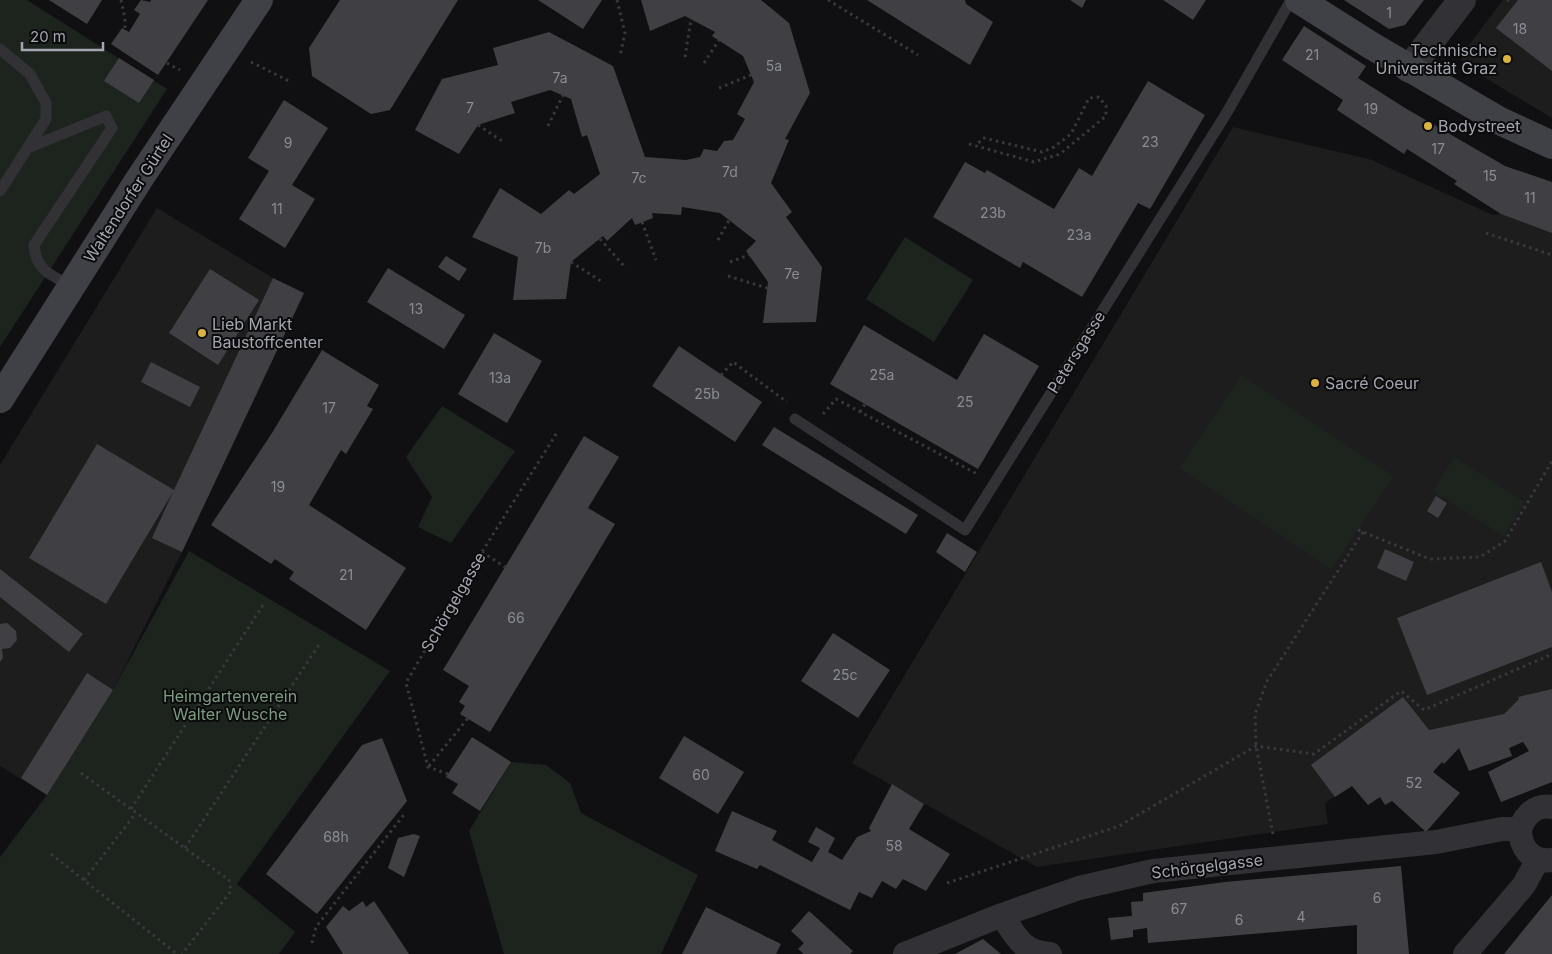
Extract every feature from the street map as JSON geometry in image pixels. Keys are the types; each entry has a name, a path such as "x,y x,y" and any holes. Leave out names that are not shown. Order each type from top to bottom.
{"main road":[{"name":"Waltendorfer Gürtel","path":"0,399 140,178 259,0"},
{"path":"1299,0 1409,69 1500,121 1552,145"}],"street":[{"path":"1409,69 1462,0"},
{"path":"1465,954 1545,859 1523,848 1520,829 1530,812 1538,808 1552,807"},
{"name":"Schörgelgasse","path":"905,954 1002,915 1079,888 1153,871 1436,842 1502,829 1520,829"},
{"path":"1002,915 1020,942 1035,953 1050,954"}],"lane":[{"name":"Petersgasse","path":"795,420 965,530 1226,114 1291,0"},
{"path":"0,49 30,74 46,103 46,119 0,191"},
{"path":"28,148 106,116 112,128 34,245 35,257 40,268 71,286"}],"path":[{"path":"121,0 125,18 124,29"},
{"path":"617,0 625,33 620,56"},
{"path":"828,0 918,55"},
{"path":"685,57 691,19"},
{"path":"704,63 719,40"},
{"path":"248,61 288,81"},
{"path":"167,62 184,73"},
{"path":"719,88 751,75"},
{"path":"548,126 563,95"},
{"path":"969,144 1034,162 1060,154 1106,116 1106,106 1099,97 1089,98 1071,134 1054,147 1042,152 984,138 976,145"},
{"path":"478,125 505,144"},
{"path":"718,240 729,220"},
{"path":"642,222 656,260"},
{"path":"1486,234 1552,255"},
{"path":"600,239 624,266"},
{"path":"730,262 749,255"},
{"path":"572,262 604,283"},
{"path":"728,276 767,288"},
{"path":"722,375 733,362 789,403 795,420"},
{"path":"809,428 836,399 995,483"},
{"path":"860,412 865,404"},
{"name":"Schörgelgasse","path":"428,767 406,683 482,552 558,431"},
{"path":"1358,530 1430,559 1480,557 1505,541 1552,461"},
{"path":"1272,832 1256,746 1256,714 1267,681 1363,532"},
{"path":"482,552 505,567"},
{"path":"131,809 263,605"},
{"path":"185,848 320,643"},
{"path":"947,883 1119,826 1256,746 1314,754 1401,691 1424,710 1552,654"},
{"path":"448,774 428,767 468,718"},
{"path":"81,773 229,880 231,891 182,954"},
{"path":"312,943 316,927 406,812"},
{"path":"84,880 136,813"},
{"path":"51,854 177,954"}],"shaded area":[{"name":"Technische Universität Graz","path":"1503,0 1552,0 1552,118 1462,64 1462,54"},
{"name":"Sacré Coeur","path":"1233,127 1372,160 1493,215 1502,214 1518,170 1552,182 1552,689 1518,697 1519,699 1504,714 1429,730 1367,776 1325,803 1328,824 1037,867 852,763"},
{"path":"157,208 273,278 304,293 182,552 113,690 47,795 0,766 0,465"}],"green space":[{"path":"0,0 27,0 167,89 0,347"},
{"path":"905,237 973,280 934,342 866,299"},
{"path":"1241,375 1394,476 1332,569 1179,468"},
{"path":"442,406 515,451 451,543 418,527 432,497 406,457"},
{"path":"1454,457 1525,502 1504,536 1433,491"},
{"name":"Heimgartenverein Walter Wusche","path":"189,551 390,671 237,884 295,932 279,954 0,954 0,857 47,795 113,690"},
{"path":"511,762 546,765 570,783 581,813 698,875 661,954 504,954 469,831"}],"building":[{"path":"49,0 102,0 87,24"},
{"path":"141,0 150,2 151,0 208,0 158,75 111,44 122,28 129,32 140,14 134,10"},
{"path":"340,0 458,0 390,110 371,114 312,76 309,48"},
{"path":"538,0 602,0 583,29"},
{"path":"641,0 761,0 789,23 810,93 785,139 789,140 771,183 792,212 786,217 822,267 816,322 763,323 768,282 746,251 756,241 720,213 682,207 681,215 652,213 653,218 635,225 632,218 607,241 603,236 571,262 566,299 513,300 518,257 472,237 500,188 541,214 569,190 574,194 600,174 587,135 582,137 571,99 550,90 511,102 515,113 478,125 459,154 415,130 442,79 498,65 493,48 549,32 613,66 645,157 686,160 700,157 704,149 717,151 724,141 733,140 745,119 737,114 754,82 743,56 712,36 715,32 685,16 650,31"},
{"path":"867,0 965,0 966,4 993,22 970,65"},
{"path":"1070,0 1086,0 1082,8"},
{"path":"1163,0 1206,0 1193,20"},
{"path":"1344,0 1424,0 1405,25 1389,29"},
{"path":"1518,0 1552,0 1552,71 1496,28"},
{"path":"1304,26 1366,66 1358,78 1405,108 1505,166 1552,182 1552,233 1501,214 1454,184 1457,181 1407,149 1404,154 1337,110 1343,100 1282,60"},
{"path":"119,58 154,80 139,103 104,81"},
{"path":"1148,81 1205,115 1150,209 1138,203 1082,297 1023,262 1020,268 933,217 965,162 985,173 987,170 1054,209 1079,168 1092,176"},
{"path":"284,100 328,128 292,185 315,199 285,248 239,219 269,171 248,158"},
{"path":"446,256 467,269 459,281 438,267"},
{"path":"388,268 465,315 444,349 367,302"},
{"path":"210,269 259,300 218,365 169,333"},
{"path":"273,278 304,293 182,552 152,538 173,492 106,604 29,558 97,444 174,490"},
{"path":"864,325 957,380 984,334 1039,366 978,469 830,384"},
{"path":"494,333 542,361 507,423 458,394"},
{"path":"679,346 762,402 735,442 652,386"},
{"path":"322,350 379,385 367,406 373,409 346,454 341,450 309,505 406,568 366,630 289,579 294,572 275,559 271,564 211,525 272,433"},
{"path":"151,362 200,387 190,407 141,382"},
{"path":"774,427 918,515 906,534 762,445"},
{"path":"584,436 619,457 588,508 615,524 490,732 460,714 465,706 459,702 469,686 443,670"},
{"path":"1436,496 1447,503 1438,518 1427,511"},
{"path":"947,533 977,552 965,572 936,552"},
{"path":"1385,549 1414,562 1406,581 1377,568"},
{"path":"1541,562 1552,592 1552,647 1427,695 1397,618"},
{"path":"0,569 83,634 69,652 0,597"},
{"path":"7,623 16,631 17,640 10,648 2,649 3,658 0,662 0,624"},
{"path":"833,633 890,670 858,718 801,681"},
{"path":"87,673 113,690 47,795 21,778"},
{"path":"1552,689 1552,782 1501,802 1488,772 1529,751 1523,742 1509,748 1512,756 1469,771 1459,748 1444,764 1442,762 1433,772 1460,793 1426,832 1392,801 1385,805 1380,797 1368,805 1352,786 1335,797 1311,765 1403,697 1429,730 1504,714 1519,699 1518,697"},
{"path":"684,736 744,772 718,814 659,778"},
{"path":"472,737 511,762 480,811 452,793 458,784 446,777"},
{"path":"382,738 407,801 317,914 266,874 362,745"},
{"path":"892,784 924,804 909,829 950,854 926,891 903,879 896,889 882,881 872,898 859,892 850,910 760,865 757,869 715,851 732,811 777,831 772,840 812,862 820,848 808,842 816,827 835,838 828,852 842,860 857,837 871,831 869,828"},
{"path":"414,834 420,836 404,877 388,868 398,838"},
{"path":"1401,866 1409,954 1357,954 1357,925 1148,943 1147,928 1133,930 1133,937 1111,940 1108,918 1132,916 1131,902 1143,901 1143,893 1225,882"},
{"path":"1552,895 1552,954 1504,954 1529,923"},
{"path":"363,901 366,907 374,901 409,954 343,954 326,927 343,906 349,911"},
{"path":"706,907 781,944 776,954 682,954"},
{"path":"809,911 853,951 850,954 804,954 798,949 804,943 791,931"},
{"path":"983,939 1001,954 955,954"}],"place":[{"name":"Technische Universität Graz","path":"1507,59"},
{"name":"Bodystreet","path":"1428,126"},
{"name":"Lieb Markt Baustoffcenter","path":"202,333"},
{"name":"Sacré Coeur","path":"1315,383"}]}
